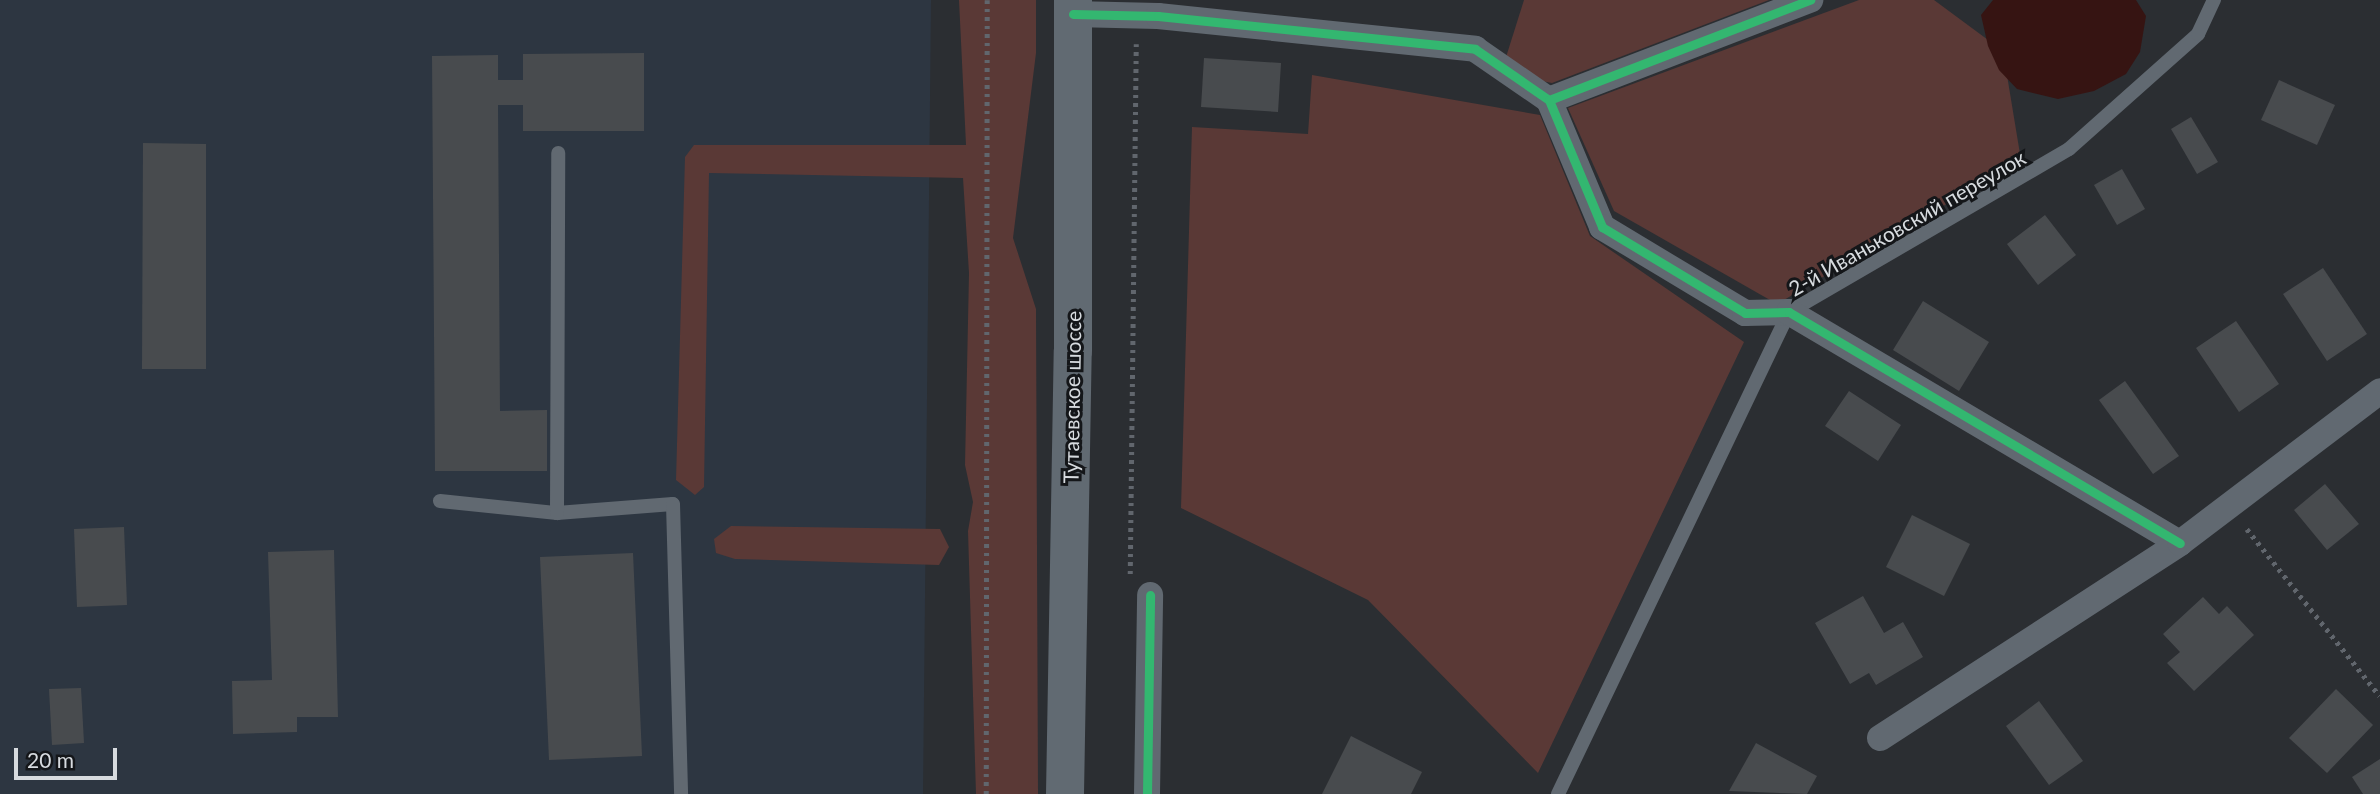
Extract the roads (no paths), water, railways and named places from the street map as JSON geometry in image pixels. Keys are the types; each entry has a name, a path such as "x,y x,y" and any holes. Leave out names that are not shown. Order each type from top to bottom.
{"main road":[{"name":"Тутаевское шоссе","path":"1065,794 1073,351 1073,7"}],"street":[{"path":"1549,100 1811,0"},
{"path":"1073,7 1151,10 1475,49 1549,100 1602,226 1745,313 1789,312 2180,543"},
{"path":"1880,738 2180,543 2380,391"},
{"path":"1140,587 1147,794"}],"lane":[{"name":"2-й Иваньковский переулок","path":"1558,794 1789,312 2069,149 2197,34 2214,0"},
{"path":"557,513 558,153"},
{"path":"440,501 557,513 673,504 681,794"}]}
